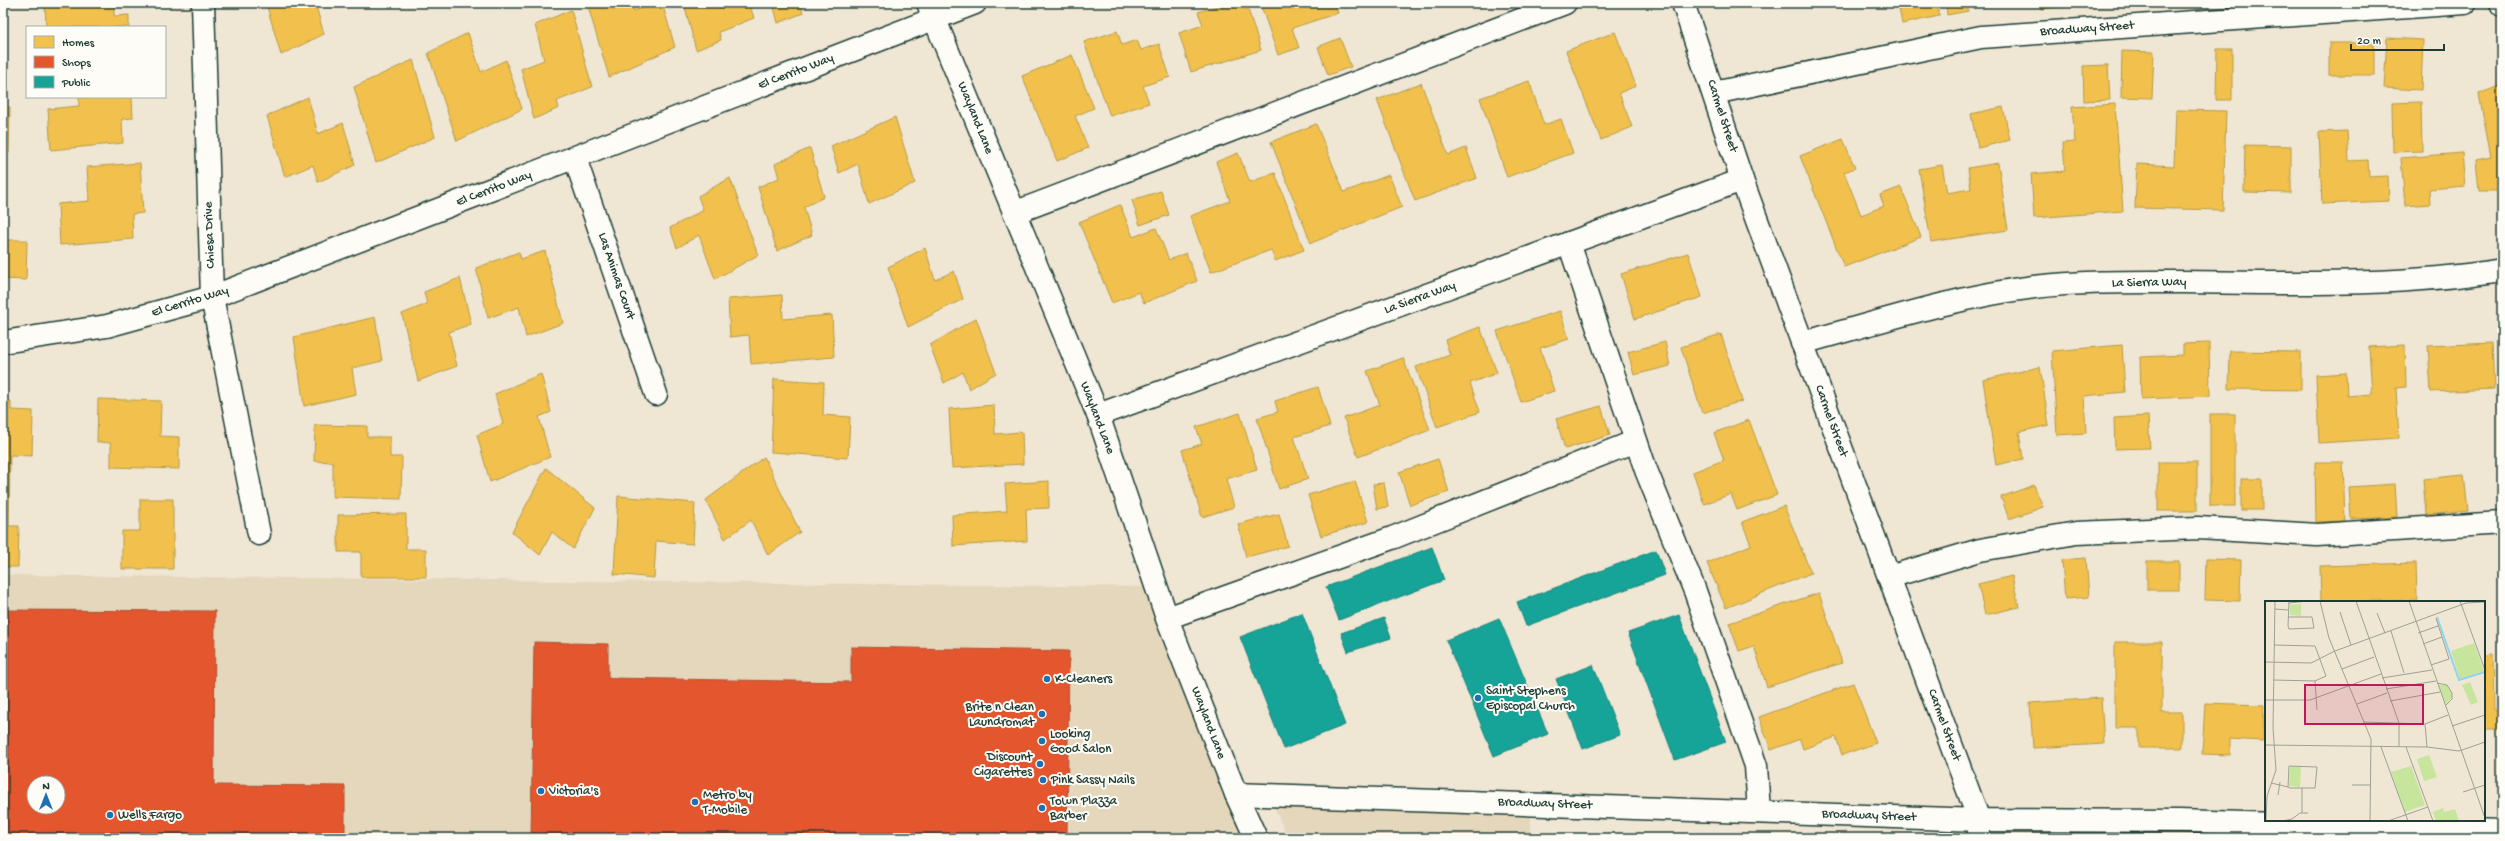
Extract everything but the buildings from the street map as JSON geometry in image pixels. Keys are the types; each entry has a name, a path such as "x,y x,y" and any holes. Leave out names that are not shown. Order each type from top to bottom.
{"street":[{"name":"Chiesa Drive","path":"203,3 212,297 259,534"},
{"name":"El Cerrito Way","path":"3,342 107,326 212,297 575,158 931,10 975,3"},
{"path":"1014,213 1565,3"},
{"name":"Carmel Street","path":"1683,3 1742,180 1889,577 1979,829"},
{"name":"Broadway Street","path":"1714,93 1981,37 2466,3"},
{"name":"Wayland Lane","path":"931,10 1098,415 1167,618 1236,794 1256,838"},
{"name":"Las Animas Court","path":"575,158 656,394"},
{"name":"La Sierra Way","path":"1098,415 1742,180"},
{"path":"1569,243 1636,441 1694,591 1756,766 1759,812"},
{"name":"La Sierra Way","path":"1802,343 1941,304 2034,287 2130,282 2354,283 2478,274 2502,270"},
{"path":"1167,618 1392,538 1636,441"},
{"path":"1889,577 1980,550 2076,533 2198,528 2317,535 2417,530 2502,523"},
{"name":"Broadway Street","path":"1236,794 1759,812 1979,829 2179,821 2502,832"}],"shaded area":[{"path":"3,575 1161,587 1241,838 3,838"},
{"path":"1273,805 1531,805 1531,838 1288,838"}],"place":[{"name":"K-Cleaners","path":"1047,679"},
{"name":"Saint Stephens Episcopal Church","path":"1478,698"},
{"name":"Brite n Clean Laundromat","path":"1042,714"},
{"name":"Looking Good Salon","path":"1042,741"},
{"name":"Discount Cigarettes","path":"1040,764"},
{"name":"Pink Sassy Nails","path":"1043,780"},
{"name":"Victoria's","path":"541,791"},
{"name":"Metro by T-Mobile","path":"695,802"},
{"name":"Town Plazza Barber","path":"1042,808"},
{"name":"Wells Fargo","path":"110,815"}]}
